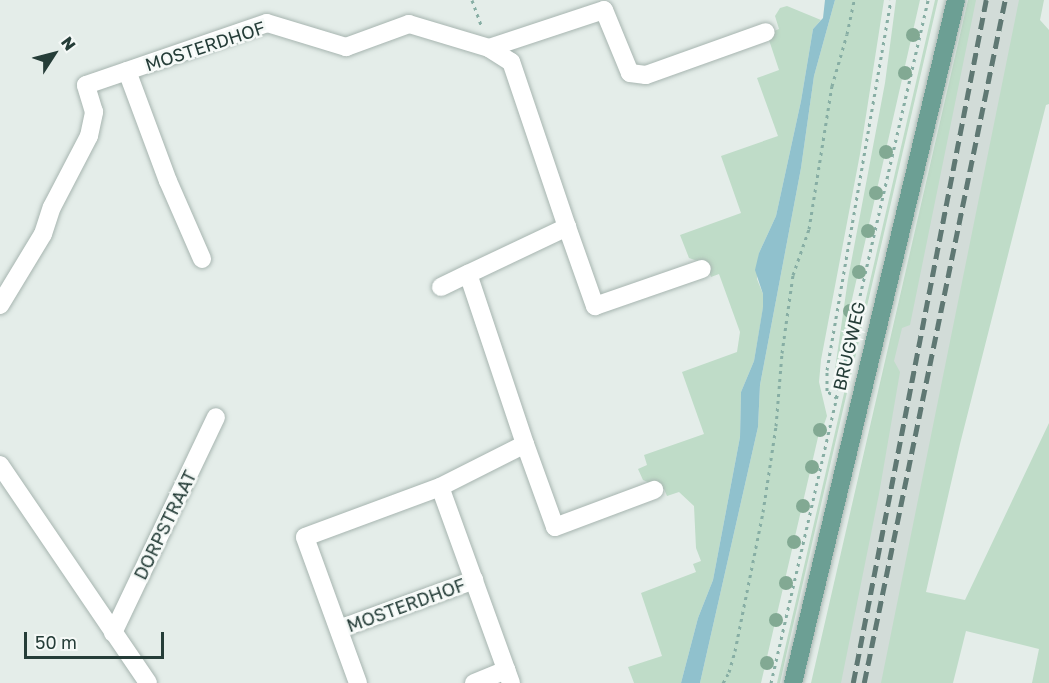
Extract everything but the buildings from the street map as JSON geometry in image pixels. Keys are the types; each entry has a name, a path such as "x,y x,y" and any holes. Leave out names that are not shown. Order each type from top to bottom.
{"main road":[{"name":"BRUGWEG","path":"793,683 956,0"}],"street":[{"path":"489,48 604,10 630,73 646,75 766,32"},
{"name":"MOSTERDHOF","path":"0,305 43,234 52,207 89,136 94,111 86,85 267,23 346,47 409,24 489,48 511,62 596,306 702,269"},
{"name":"MOSTERDHOF","path":"127,71 168,181 201,259"},
{"path":"441,287 567,227"},
{"path":"468,274 555,527 654,490"},
{"name":"DORPSTRAAT","path":"113,633 216,417"},
{"name":"MOSTERDHOF","path":"358,683 304,537 440,487 525,444"},
{"path":"0,465 148,683"},
{"name":"MOSTERDHOF","path":"440,487 509,677 474,683"},
{"name":"MOSTERDHOF","path":"339,629 474,580"}],"path":[{"path":"472,0 489,48"},
{"path":"723,683 732,665 763,512 776,426 782,353 793,275 809,228 832,86 854,0"},
{"name":"BRUGWEG","path":"891,0 827,370 827,391 837,398 928,0"},
{"path":"771,683 837,398"}],"shaded area":[{"path":"973,0 1024,0 887,683 813,683"}],"green space":[{"path":"835,0 884,0 860,154 821,360 819,382 827,416 821,433 819,433 761,683 700,683 758,427 760,385 801,168 814,76"},
{"path":"896,0 920,0 833,383 848,279 885,83"},
{"path":"935,0 938,0 780,683 777,683"},
{"path":"968,0 976,0 910,325 902,328 894,361 900,372 879,494 841,683 811,683"},
{"path":"1019,0 1044,0 1040,20 1049,30 1049,104 1046,105 960,444 926,592 965,600 1049,423 1049,683 1032,683 1039,649 966,631 953,683 881,683"},
{"path":"787,6 821,20 813,29 801,101 776,216 759,253 757,279 763,294 763,308 754,361 741,392 740,437 713,580 698,618 681,683 634,683 628,667 662,656 641,593 696,572 693,564 701,561 696,548 694,506 679,492 667,496 664,489 643,480 638,469 647,465 644,455 704,434 682,372 737,352 740,332 719,274 711,277 706,264 689,258 680,235 741,213 721,156 778,136 757,78 779,70 767,34 779,29 775,16 780,8"}],"water":[{"path":"825,0 835,0 814,76 801,168 760,385 758,427 700,683 681,683 698,618 713,580 740,437 741,392 754,361 763,307 763,294 755,270 759,253 776,216 801,101 813,29 823,18"}],"railway":[{"path":"853,683 986,0"},
{"path":"864,683 1005,0"}]}
